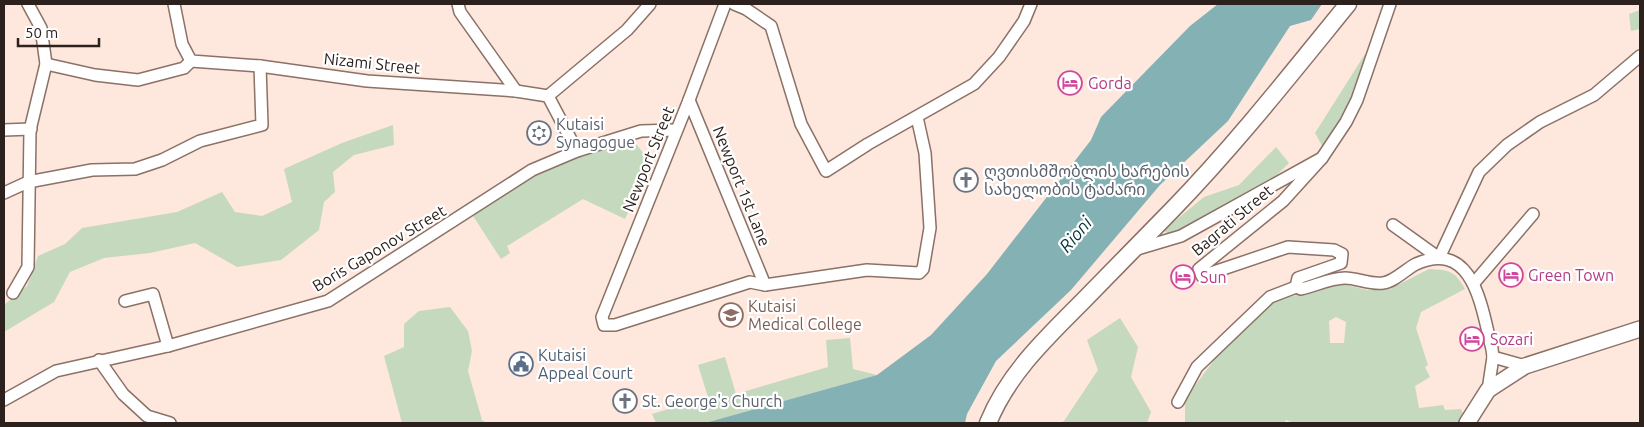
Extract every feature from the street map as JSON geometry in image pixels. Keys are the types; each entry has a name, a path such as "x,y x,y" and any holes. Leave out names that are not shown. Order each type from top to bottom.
{"main road":[{"path":"988,423 999,398 1018,369 1043,340 1133,250 1248,127 1348,4"}],"street":[{"path":"13,293 28,267 30,129 46,64 41,28 28,4"},
{"path":"46,64 95,75 138,80 184,68 192,61 182,44 174,4"},
{"path":"458,4 460,12 516,91"},
{"path":"577,151 548,96 627,30 650,4"},
{"name":"Newport Street","path":"724,4 689,100 602,317 604,325 615,325 750,282 765,284"},
{"path":"734,4 746,9 771,26 801,124 826,171 974,84 999,57 1024,21 1031,4"},
{"path":"1133,250 1181,236 1322,158 1346,122 1357,100 1390,4"},
{"path":"1440,258 1479,172 1507,145 1540,122 1594,95 1640,56"},
{"name":"Nizami Street","path":"192,61 260,66 367,81 516,91 548,96"},
{"path":"4,193 28,182 92,170 135,169 162,160 200,141 262,125 260,66"},
{"name":"Newport 1st Lane","path":"689,100 765,284"},
{"path":"765,284 866,270 919,273 923,269 930,228 925,153 916,117"},
{"path":"4,130 30,129"},
{"name":"Boris Gaponov Street","path":"4,400 56,370 168,346 328,301 532,170 577,151 641,131 676,130"},
{"name":"Bagrati Street","path":"1296,287 1298,278 1341,263 1342,254 1334,250 1288,247 1202,276 1199,270 1283,200 1322,158"},
{"path":"1474,282 1533,214"},
{"path":"1393,225 1440,258 1459,265 1474,282 1493,357 1488,390 1467,423"},
{"path":"1178,402 1197,367 1270,297 1296,287 1301,289 1344,278 1384,284 1417,264 1440,258"},
{"path":"125,301 154,294 168,346"},
{"path":"1488,390 1525,366 1640,329"},
{"path":"1493,357 1525,366"},
{"path":"99,360 142,420 170,423"}],"green space":[{"path":"1640,10 1640,29 1631,31 1629,14"},
{"path":"1365,54 1370,62 1352,109 1325,151 1315,133"},
{"path":"393,125 394,145 354,155 333,172 335,192 324,202 319,230 281,260 237,267 195,243 150,253 104,258 70,272 54,302 4,332 4,305 27,286 38,256 65,244 82,228 177,212 222,192 235,212 262,216 292,202 284,169 342,143"},
{"path":"633,140 651,163 625,219 583,199 507,246 510,253 501,259 473,216 536,172 598,148"},
{"path":"1276,147 1289,163 1261,191 1169,236 1164,230 1204,197 1239,185"},
{"path":"1429,269 1447,271 1455,275 1465,289 1421,312 1416,328 1428,365 1425,367 1430,377 1415,386 1419,408 1443,405 1445,410 1461,409 1465,419 1462,423 1294,423 1286,420 1284,423 1185,423 1185,399 1220,352 1253,316 1280,299 1342,284 1367,290 1390,289","holes":["1336,317 1346,322 1344,343 1330,343 1329,321"]},
{"path":"450,307 468,331 472,351 468,371 482,420 486,423 402,423 384,356 404,347 404,324 419,311"},
{"path":"1120,318 1138,347 1131,377 1151,412 1147,423 1060,423 1064,421 1098,370 1087,340"},
{"path":"850,338 853,369 877,375 705,423 656,423 652,414 708,397 698,365 725,357 736,394 828,367 826,340"}],"water":[{"name":"Rioni","path":"1218,4 1322,4 1311,20 1290,26 1228,121 1160,185 1071,290 996,361 967,414 965,423 705,423 877,375 931,335 987,274 1091,140 1101,117 1190,26"}],"place":[{"name":"Gorda","path":"1070,83"},
{"name":"Kutaisi Synagogue","path":"539,133"},
{"name":"ღვთისმშობლის ხარების სახელობის ტაძარი","path":"966,180"},
{"name":"Green Town","path":"1511,275"},
{"name":"Sun","path":"1183,277"},
{"name":"Kutaisi Medical College","path":"731,315"},
{"name":"Sozari","path":"1472,339"},
{"name":"Kutaisi Appeal Court","path":"521,364"},
{"name":"St. George's Church","path":"625,401"}]}
